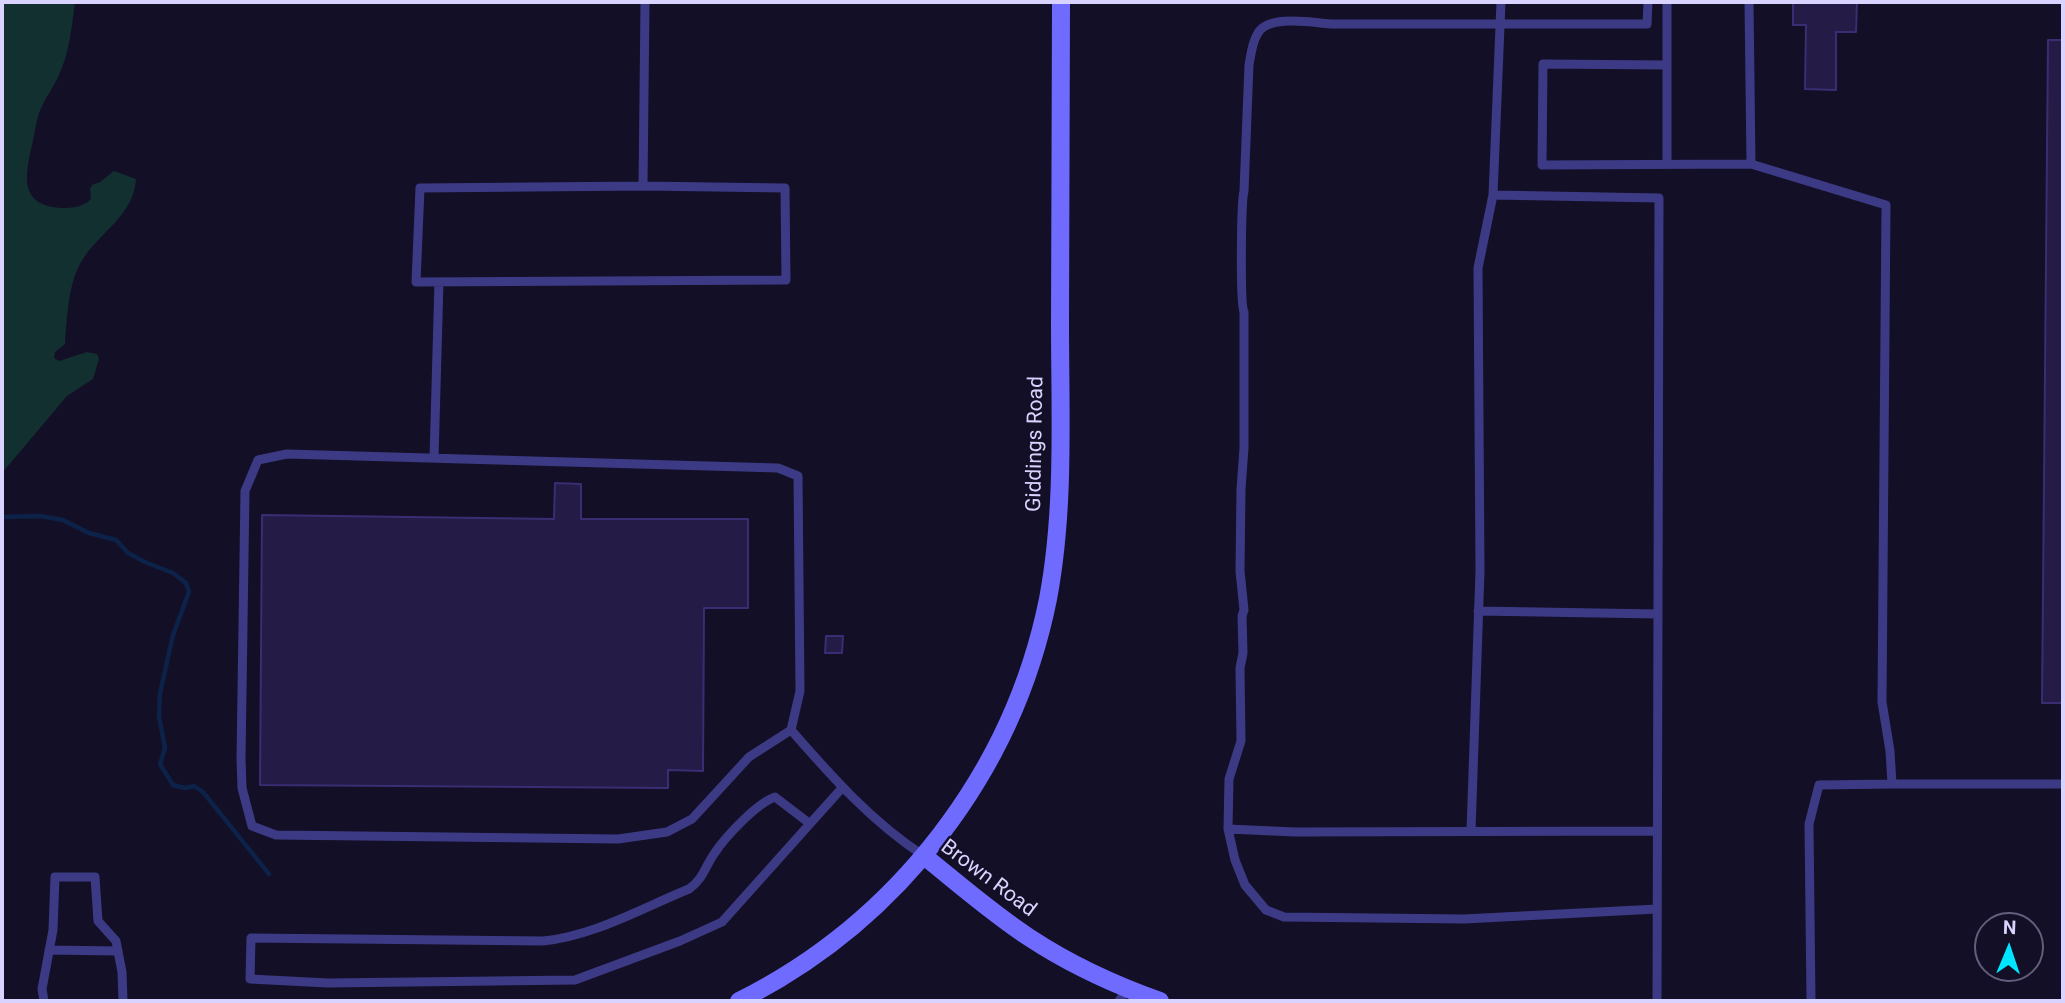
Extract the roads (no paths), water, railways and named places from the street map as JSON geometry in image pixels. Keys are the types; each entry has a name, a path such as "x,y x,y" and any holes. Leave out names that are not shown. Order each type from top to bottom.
{"main road":[{"name":"Giddings Road","path":"924,856 967,797 1004,731 1032,659 1050,586 1058,515 1060,421 1061,2"},
{"name":"Brown Road","path":"749,999 816,956 846,933 924,856 1028,937 1123,995 1160,1001"}],"lane":[{"path":"643,186 645,2"},
{"path":"1471,831 1478,611 1478,268 1493,195 1502,2"},
{"path":"1648,2 1647,23 1333,24 1282,21 1267,24 1259,30 1252,47 1242,201 1244,229 1241,306 1244,312 1245,362 1240,571 1244,610 1241,616 1241,741 1229,779 1228,829 1235,860 1245,885 1266,910 1284,917 1464,919 1657,909"},
{"path":"1667,2 1667,164"},
{"path":"1749,2 1751,164"},
{"path":"1667,65 1544,64 1542,164 1751,164 1886,205 1882,702 1892,784"},
{"path":"643,186 785,188 786,280 416,282 420,188 643,186"},
{"path":"1493,195 1659,198 1657,1001"},
{"path":"434,458 439,282"},
{"path":"287,454 778,468 798,476 800,691 791,730 749,757 692,820 667,832 618,839 276,835 252,826 242,788 240,759 245,491 258,460 287,454"},
{"path":"1478,611 1658,614"},
{"path":"791,730 842,788 901,841 924,856"},
{"path":"1811,1001 1809,824 1819,785 2063,783"},
{"path":"809,823 775,797 761,802 715,853 700,881 689,889 608,924 562,939 251,939 250,979 341,983 575,981 680,942 722,922 842,788"},
{"path":"1228,829 1295,832 1657,831"},
{"path":"44,1001 42,989 53,930 55,877 95,877 98,921 116,941 122,972 123,1001"},
{"path":"49,950 117,951"}],"waterway":[{"path":"2,517 40,516 63,520 89,533 116,540 128,553 173,573 186,583 189,592 173,635 160,693 159,716 165,748 160,764 173,785 185,788 194,786 203,792 269,874"}]}
